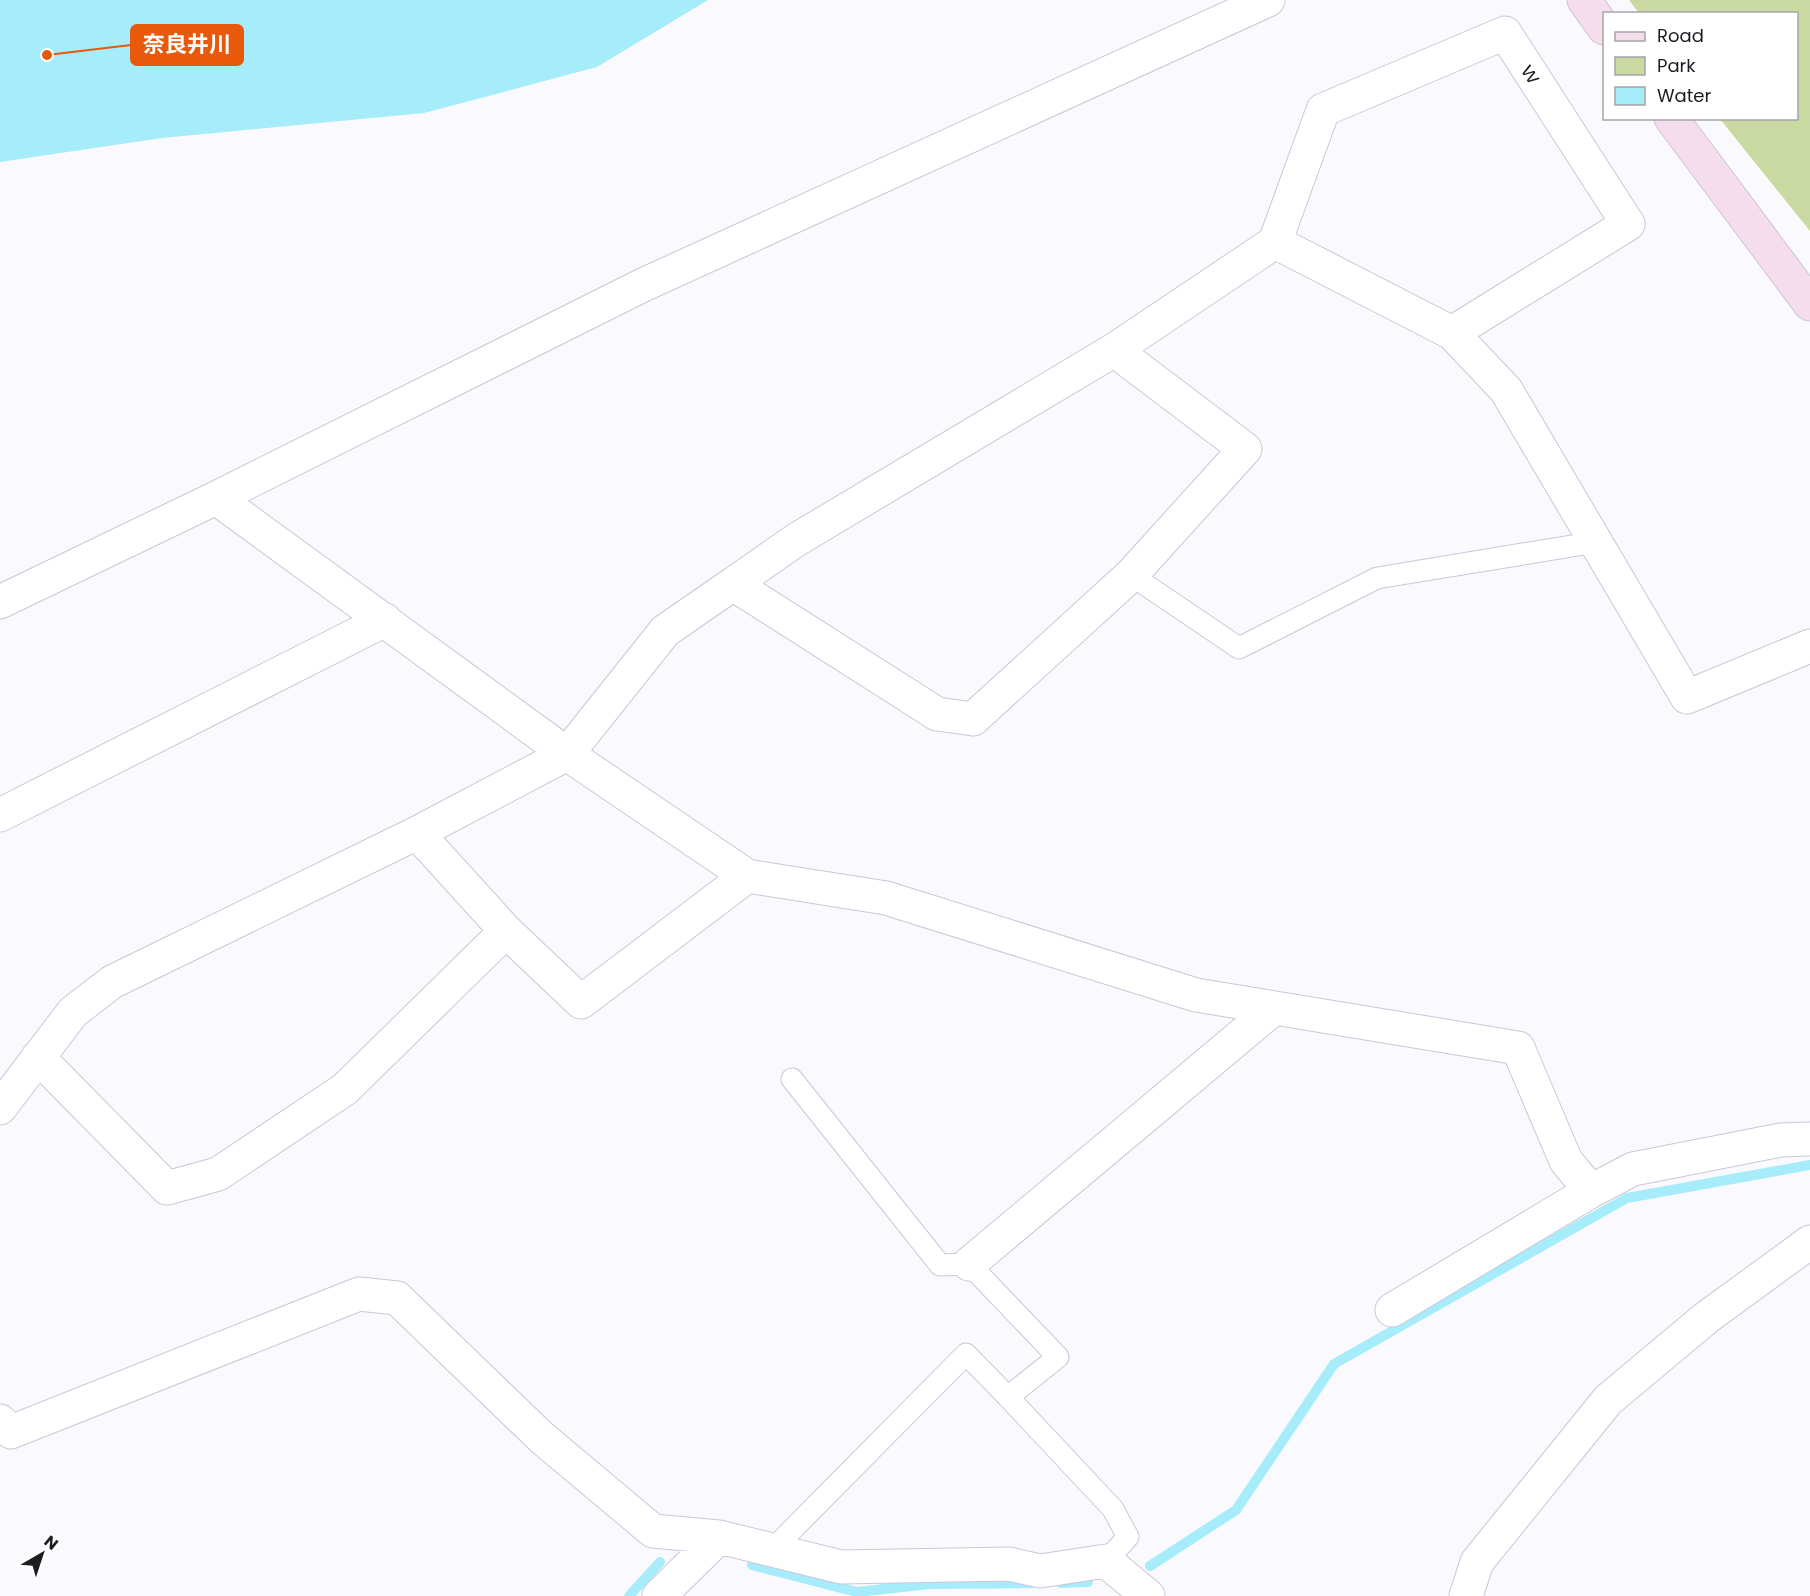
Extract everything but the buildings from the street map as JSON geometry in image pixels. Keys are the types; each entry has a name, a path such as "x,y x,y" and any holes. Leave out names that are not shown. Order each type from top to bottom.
{"street":[{"path":"0,602 216,498 643,285 1268,0"},
{"path":"1584,0 1603,25"},
{"name":"ｗ","path":"1275,242 1323,110 1505,33 1628,224 1452,333"},
{"path":"1672,120 1810,304"},
{"path":"0,1108 72,1012 112,982 417,833 567,754 665,631 796,540 1114,350 1275,242 1452,333 1506,390 1687,697 1810,646"},
{"path":"733,584 937,714 973,719 1131,575 1245,448 1114,350"},
{"path":"216,498 567,754 747,876 886,898 1196,995 1518,1048 1566,1161 1591,1191"},
{"path":"0,815 386,620"},
{"path":"417,833 506,931 581,1002 747,876"},
{"path":"38,1057 167,1188 218,1174 345,1089 506,931"},
{"path":"969,1264 1274,1008"},
{"path":"1392,1310 1591,1191 1634,1169 1781,1140 1810,1139"},
{"path":"1466,1596 1477,1562 1608,1400 1706,1318 1810,1242"},
{"path":"0,1420 12,1432 359,1293 397,1298 541,1437 653,1531 719,1537 841,1567 1009,1564 1040,1571 1106,1561 1148,1596"},
{"path":"659,1596 719,1537"}],"lane":[{"path":"1131,575 1239,648 1377,578 1596,542"},
{"path":"792,1079 940,1265 969,1264 1058,1357 1008,1397"},
{"path":"772,1550 966,1354 1113,1509 1128,1537 1106,1561"}],"green space":[{"path":"1629,0 1810,0 1810,231 1721,120 1798,120 1798,12 1638,12"}],"water":[{"path":"0,0 708,0 597,67 424,113 162,138 0,162"}],"waterway":[{"path":"1150,1566 1236,1510 1334,1364 1627,1198 1810,1165"},
{"path":"629,1596 660,1562"},
{"path":"752,1565 857,1592 930,1584 1033,1583"},
{"path":"1061,1583 1088,1582"}],"place":[{"name":"奈良井川","path":"47,55"}]}
